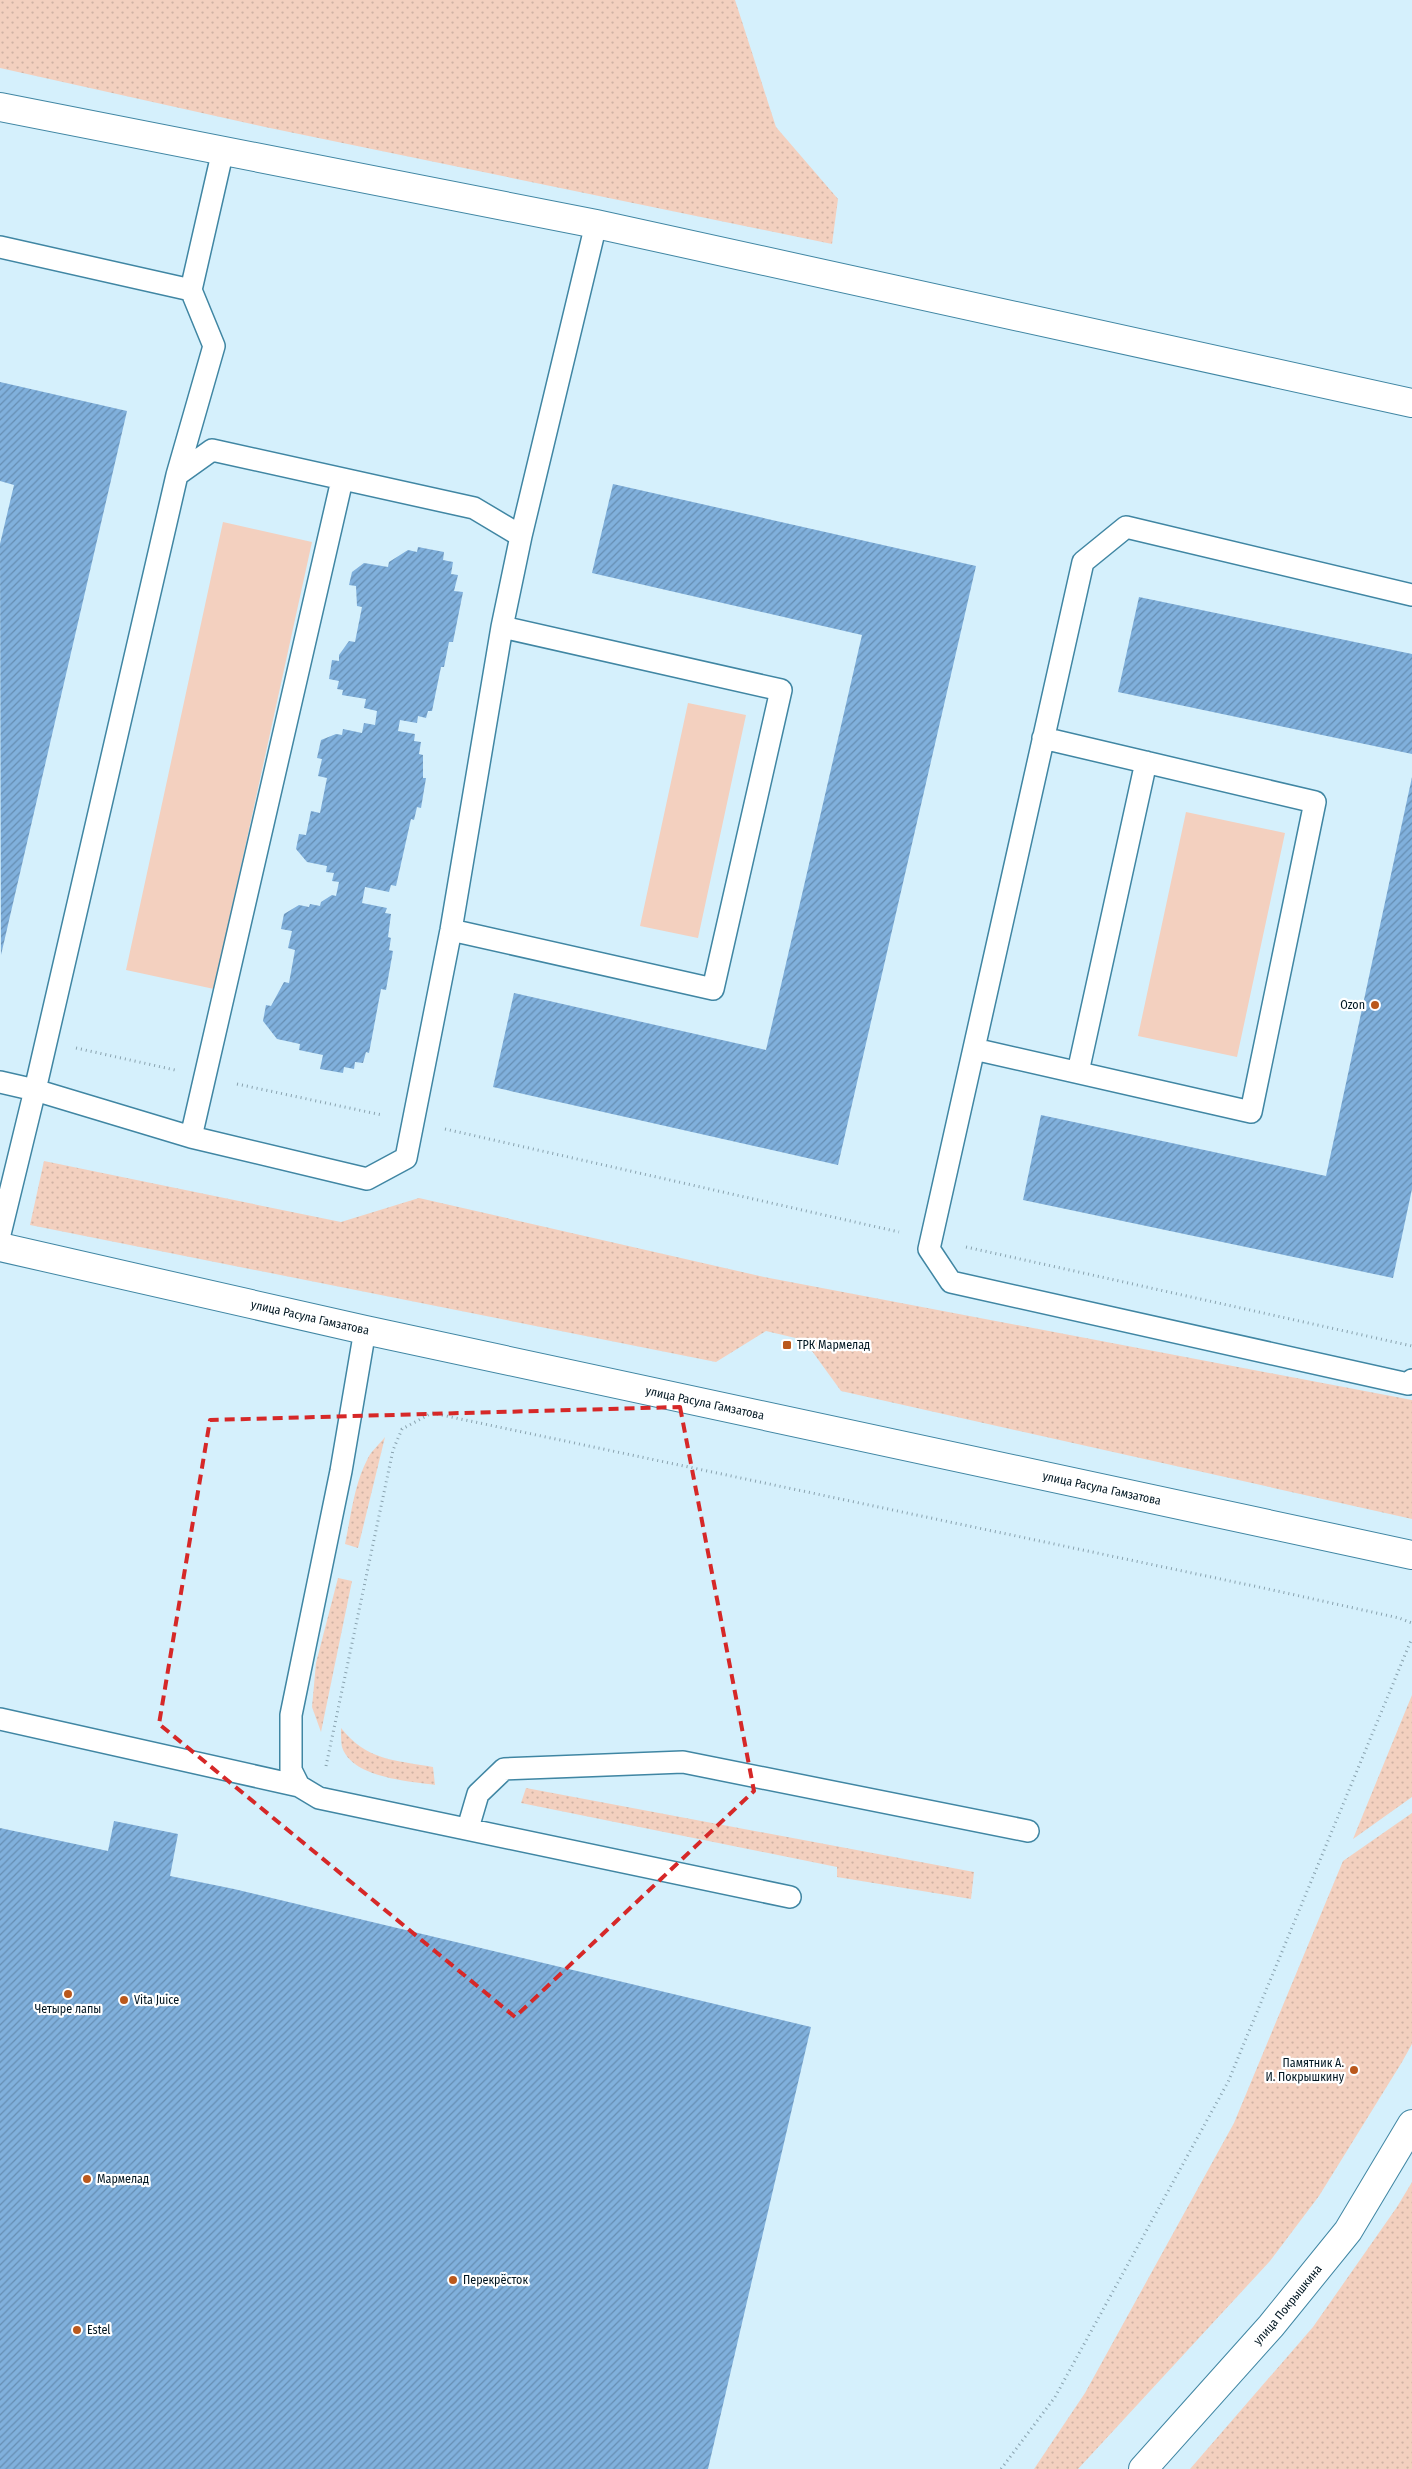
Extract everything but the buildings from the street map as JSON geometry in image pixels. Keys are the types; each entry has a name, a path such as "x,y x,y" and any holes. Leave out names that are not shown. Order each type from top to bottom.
{"street":[{"path":"0,107 596,224 1412,403"},
{"name":"улица Расула Гамзатова","path":"0,1246 365,1330 1412,1555"},
{"name":"улица Покрышкина","path":"1143,2469 1271,2326 1348,2231 1412,2124"}],"lane":[{"path":"0,1234 177,475 214,346 191,290 223,150"},
{"path":"0,1082 35,1090 192,1137 367,1180 406,1158 451,930 502,627 521,536 596,224"},
{"path":"0,247 191,290"},
{"path":"177,475 212,450 474,508 521,536"},
{"path":"192,1137 342,480"},
{"path":"1412,595 1126,527 1082,562 929,1249 951,1282 1408,1384 1412,1380"},
{"path":"451,930 714,989 781,690 502,627"},
{"path":"974,1048 1251,1112 1315,802 1043,738"},
{"path":"1078,1072 1146,762"},
{"path":"300,1786 291,1770 291,1715 341,1471 365,1330"},
{"path":"0,1719 300,1786 319,1798 790,1897"},
{"path":"468,1828 478,1794 504,1769 683,1762 1028,1831"}],"path":[{"path":"46,1042 413,1122 1412,1346"},
{"path":"319,1798 393,1450 402,1429 432,1414 1258,1587 1400,1618 1412,1623"},
{"path":"1001,2469 1055,2397 1228,2082 1412,1638"}],"highlighted area":[{"path":"680,1407 754,1791 515,2017 159,1724 210,1420"}],"shaded area":[{"path":"0,0 735,0 776,127 838,199 832,244 265,127 0,68"},
{"path":"223,522 312,542 214,989 126,970"},
{"path":"688,703 746,715 698,938 640,926"},
{"path":"1186,812 1285,833 1237,1057 1138,1036"},
{"path":"44,1161 341,1222 419,1198 764,1277 1412,1400 1412,1519 841,1391 804,1340 766,1331 716,1362 30,1225"},
{"path":"385,1437 358,1548 345,1544 356,1489 368,1458"},
{"path":"338,1578 352,1581 321,1732 312,1707 316,1663"},
{"path":"1412,1695 1412,1797 1353,1839"},
{"path":"341,1728 351,1739 372,1753 394,1760 433,1767 435,1785 382,1776 369,1772 357,1765 348,1757 342,1747"},
{"path":"526,1788 974,1872 971,1899 837,1877 837,1867 521,1803"},
{"path":"1412,1813 1412,2044 1402,2062 1319,2196 1270,2261 1078,2469 1034,2469 1085,2393 1234,2123 1343,1861"},
{"path":"1412,2182 1412,2469 1190,2469 1313,2327 1397,2207"}],"place":[{"name":"Ozon","path":"1375,1005"},
{"name":"ТРК Мармелад","path":"787,1345"},
{"name":"Четыре лапы","path":"68,1994"},
{"name":"Vita Juice","path":"124,2000"},
{"name":"Памятник А. И. Покрышкину","path":"1354,2070"},
{"name":"Мармелад","path":"87,2179"},
{"name":"Перекрёсток","path":"453,2280"},
{"name":"Estel","path":"77,2330"}]}
